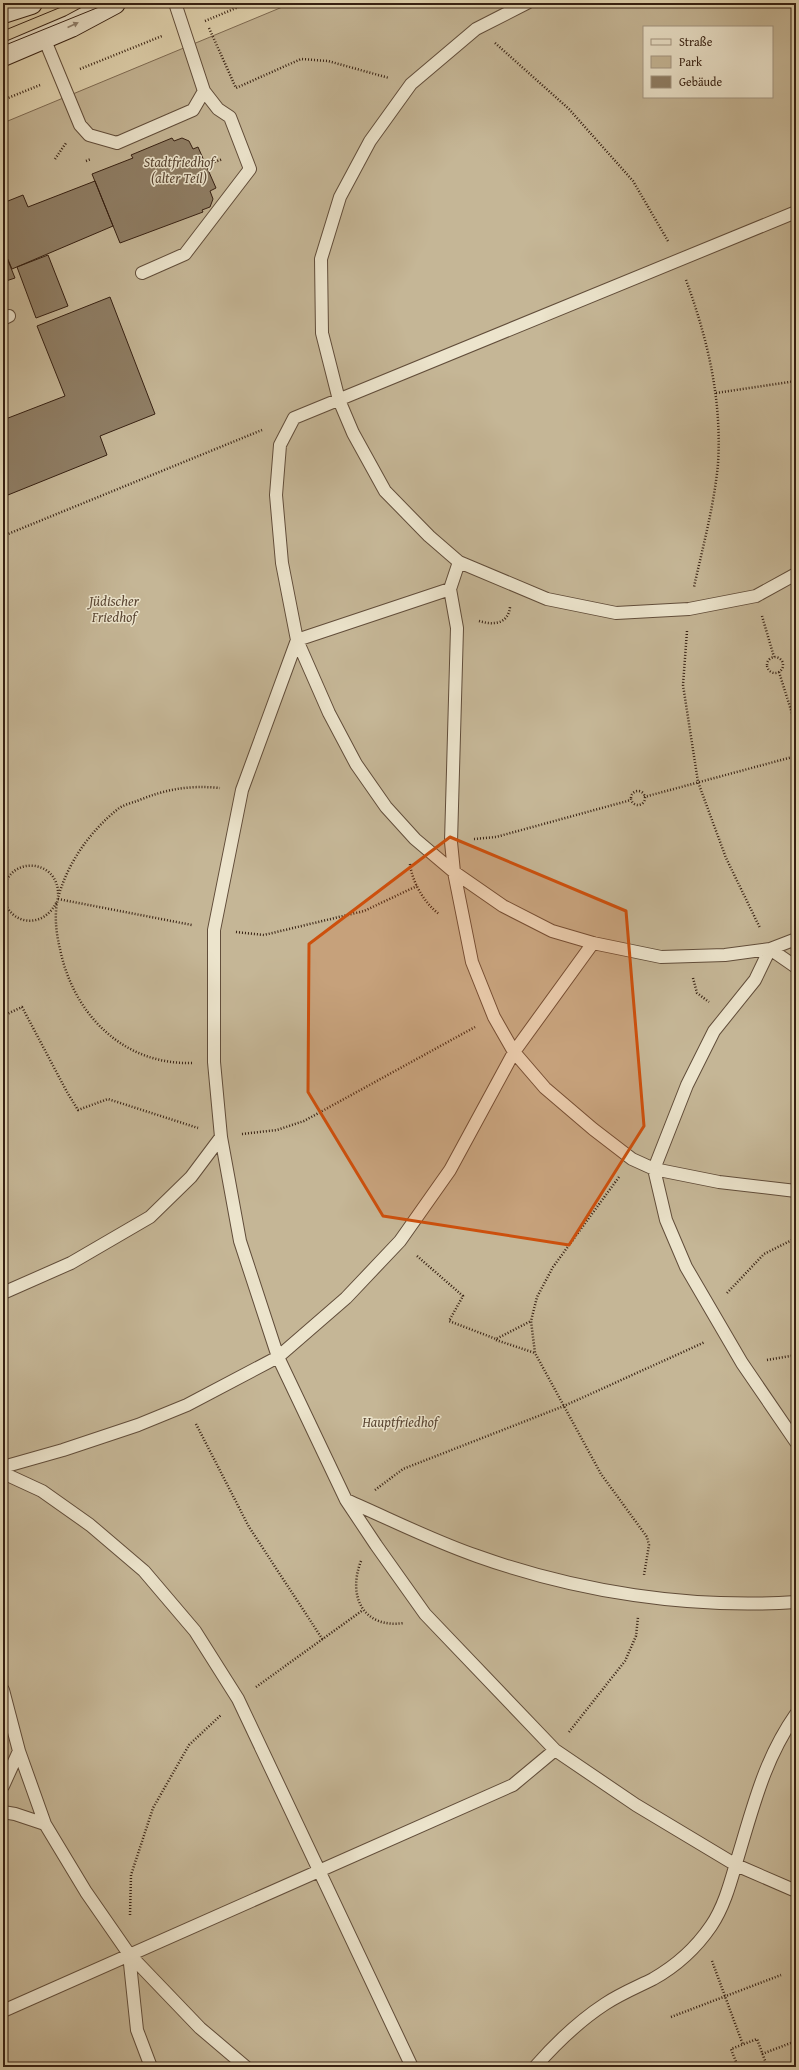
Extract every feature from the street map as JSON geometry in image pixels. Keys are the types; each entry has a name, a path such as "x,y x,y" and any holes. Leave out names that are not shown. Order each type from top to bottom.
{"main road":[{"path":"3,12 31,3"},
{"path":"3,55 92,16 114,3"}],"lane":[{"path":"142,273 185,254 250,168 230,117 218,109 204,91 175,3"},
{"path":"527,3 476,29 411,84 370,141 340,197 321,259 322,333 339,400 353,433 385,490 429,536 459,562 548,600 616,612 689,609 756,596 796,574"},
{"path":"44,38 80,125 89,135 117,142 193,110 204,91"},
{"path":"796,212 680,261 294,418 280,445 276,495 282,563 297,640 328,713 356,764 386,806 415,839 454,872 503,906 552,931 593,943 661,956 701,956 725,955 770,949 796,939"},
{"path":"459,562 450,589 457,628 451,842 454,872 472,962 494,1017 514,1052 545,1088 593,1129 632,1159 654,1169 719,1182 796,1191"},
{"path":"297,640 450,589"},
{"path":"297,640 242,790 214,930 214,1062 221,1137 240,1241 278,1357 346,1500 376,1545 425,1614 555,1750 636,1805 736,1865 796,1891"},
{"path":"3,1467 130,1427 187,1405 278,1357 346,1298 400,1241 450,1170 514,1052 593,943"},
{"path":"770,949 796,967"},
{"path":"770,949 755,980 714,1031 687,1085 654,1169 666,1220 686,1267 742,1364 796,1442"},
{"path":"3,1293 70,1263 150,1217 191,1177 221,1137"},
{"path":"3,1473 42,1491 90,1525 144,1571 195,1631 238,1700 412,2067"},
{"path":"346,1500 476,1556 556,1581 641,1596 710,1602 796,1602"},
{"path":"3,1690 19,1751 45,1824 86,1892 129,1954 200,2028 246,2067"},
{"path":"535,2067 556,2043 605,2004 655,1978 688,1954 703,1938 712,1925 727,1893 762,1778 783,1732 796,1714"},
{"path":"3,2011 318,1870 513,1785 555,1750"},
{"path":"3,1786 19,1751"},
{"path":"3,1812 15,1814 45,1824"},
{"path":"129,1954 137,2030 151,2067"}],"path":[{"path":"3,100 248,3"},
{"path":"206,20 236,88 301,58 328,61 411,84"},
{"path":"476,29 497,45 569,108 633,180 680,261 703,327 716,393 718,465 711,513 689,609 683,685 698,782 726,858 770,949"},
{"path":"86,161 90,159"},
{"path":"716,393 796,381"},
{"path":"3,536 294,418"},
{"path":"454,612 465,614 474,620 491,625 501,622 509,614 510,598 516,586"},
{"path":"756,596 774,657"},
{"path":"778,657 783,662 782,669 779,672 770,671 768,667 770,658 778,657"},
{"path":"779,672 796,726"},
{"path":"644,797 796,756"},
{"path":"3,896 4,903 10,912 18,918 28,921 38,920 47,916 54,908 69,869 88,840 119,808 161,791 197,786 242,790"},
{"path":"631,800 631,796 636,792 640,792 644,797"},
{"path":"631,800 636,805 640,805 644,800 644,797"},
{"path":"451,842 496,837 631,800"},
{"path":"415,839 410,851 410,866 417,886 432,908 448,920 464,921"},
{"path":"3,891 4,884 16,869 33,865 42,868 55,881 58,890 56,930 64,971 82,1005 101,1030 138,1053 178,1063 214,1062"},
{"path":"58,899 214,930 264,935 364,911 417,886"},
{"path":"701,956 693,967 692,981 697,993 705,1001 716,1005 737,1003"},
{"path":"3,1016 22,1007 78,1110 108,1099 169,1118 221,1137 277,1130 304,1121 494,1017"},
{"path":"555,1750 625,1661 636,1636 649,1545 646,1537 601,1474 535,1353 531,1321 537,1297 553,1267 632,1159"},
{"path":"711,1312 764,1254 796,1238"},
{"path":"400,1241 463,1296 449,1321 535,1353"},
{"path":"496,1339 531,1321"},
{"path":"368,1509 376,1488 403,1469 564,1406 724,1334"},
{"path":"742,1364 796,1355"},
{"path":"187,1405 249,1527 323,1640"},
{"path":"376,1545 363,1556 358,1568 356,1585 363,1610 381,1623 393,1625 408,1623 425,1614"},
{"path":"129,1954 131,1875 153,1808 189,1745 238,1700 363,1610"},
{"path":"703,1938 744,2045"},
{"path":"671,2017 782,1975"},
{"path":"738,2067 732,2049 757,2040 767,2066 762,2067"},
{"path":"762,2054 796,2041"},
{"path":"728,2067 737,2063"}],"highlighted area":[{"path":"450,837 626,911 644,1126 569,1245 383,1216 308,1092 309,944"}],"green space":[{"name":"Hauptfriedhof","path":"292,3 796,3 796,2067 3,2067 3,123"}],"building":[{"path":"172,138 174,141 182,138 189,141 193,149 198,147 216,188 210,191 213,199 210,207 202,210 203,212 120,243 92,174 133,158 131,155"},
{"path":"95,181 113,226 12,269 3,248 3,203 23,195 28,207"},
{"path":"3,248 15,278 3,282"},
{"path":"48,255 68,306 36,318 17,267"},
{"path":"110,297 155,414 100,436 107,455 3,497 3,420 65,396 37,326"}],"tram line":[{"path":"3,31 71,3"},
{"path":"3,46 109,3"}],"park label":[{"name":"Stadtfriedhof (alter Teil)","path":"179,170"},
{"name":"Jüdischer Friedhof","path":"114,610"}]}
